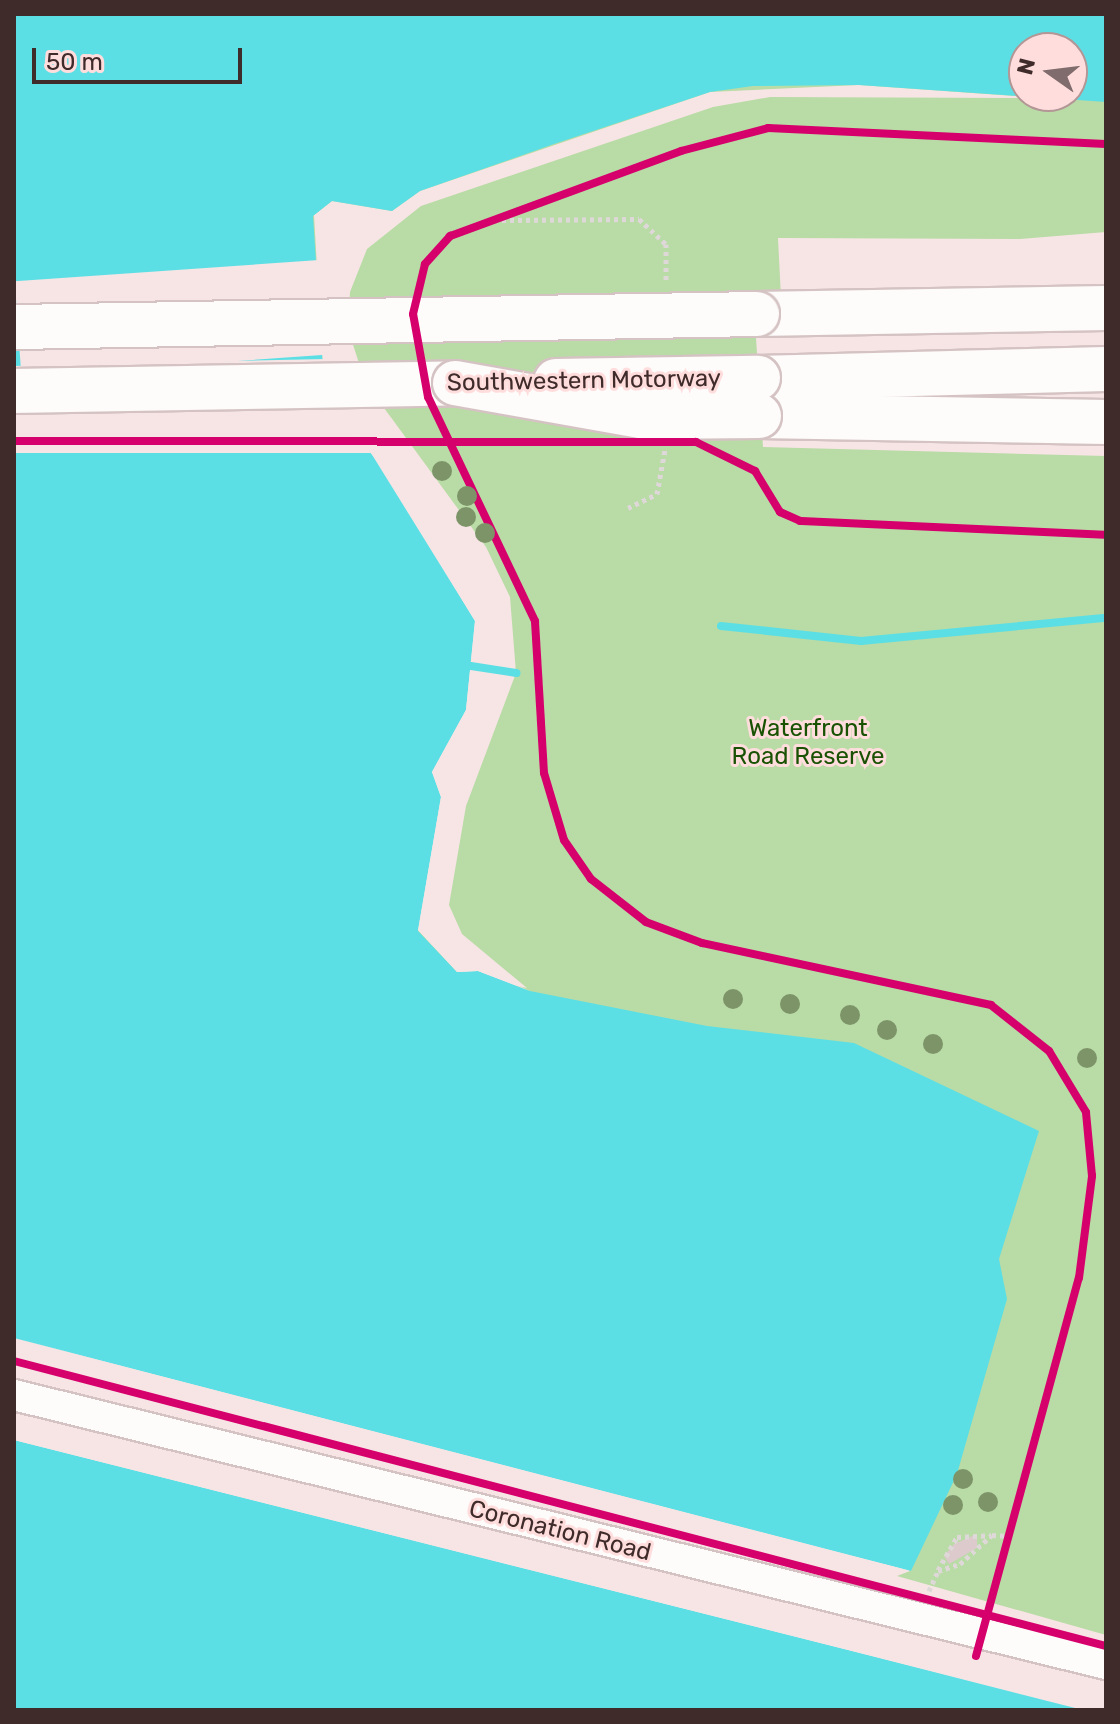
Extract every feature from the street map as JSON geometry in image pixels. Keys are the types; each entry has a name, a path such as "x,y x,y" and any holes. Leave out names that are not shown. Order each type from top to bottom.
{"highway":[{"path":"963,310 1106,275"},
{"path":"14,327 1106,308"},
{"name":"Southwestern Motorway","path":"14,391 455,383 758,397 1106,369"},
{"path":"758,397 1106,422"}],"lane":[{"name":"Coronation Road","path":"14,1395 1106,1664"}],"path":[{"path":"479,225 531,206"},
{"path":"650,441 680,441"},
{"path":"1005,1551 1014,1520"},
{"path":"938,1571 960,1564 992,1535"},
{"path":"927,1596 957,1537 1009,1536"},
{"path":"912,1592 942,1600"}],"green space":[{"name":"Waterfront Road Reserve","path":"1106,14 1106,232 1020,239 778,238 782,317 755,322 763,447 1106,456 1106,1635 897,1576 910,1571 14,461 195,147","holes":["1008,32 1088,32 1088,112 1008,112 1008,98 770,97 713,107 421,206 367,249 350,292 348,329 365,382 486,547 510,597 516,673 466,806 449,905 462,934 527,988 457,972 418,930 432,772 323,369 314,215 332,201 392,211 420,191 710,92 859,85 1008,96"]}],"water":[{"path":"14,14 1106,14 1106,102 1088,101 1088,32 1008,32 1008,95 859,85 753,86 710,92 420,191 392,211 332,201 313,216 323,369 345,423 380,464 475,621 466,710 432,772 441,797 418,931 457,972 478,971 530,991 707,1026 854,1043 1039,1131 999,1259 1007,1299 957,1474 911,1571 14,1338"},
{"path":"14,1440 848,1650 1083,1710 14,1710"}],"pier":[{"path":"319,260 326,355 21,376 15,281"},
{"path":"326,359 348,421 384,461 479,621 470,711 436,772 445,797 423,929 459,968 479,967 530,991 478,971 457,972 418,930 441,797 432,772 466,710 475,621 371,453 14,453 14,366"},
{"path":"14,1338 825,1549 911,1571 824,1553"},
{"path":"15,1436 1084,1706 1087,1710 14,1440"}],"building":[{"path":"977,1534 977,1548 949,1564 944,1556 954,1544"}],"waterway":[{"path":"721,626 861,641 1106,618"},
{"path":"471,666 516,673"}],"cycle path":[{"path":"976,1656 1079,1278 1092,1176 1086,1112 1049,1051 991,1005 702,943 646,922 591,879 564,840 544,773 535,621 428,397 413,314 425,264 450,236 681,151 768,128 1106,144"},
{"path":"14,441 696,442 755,471 780,512 800,521 1106,535"},
{"path":"14,1361 1106,1646"}]}
